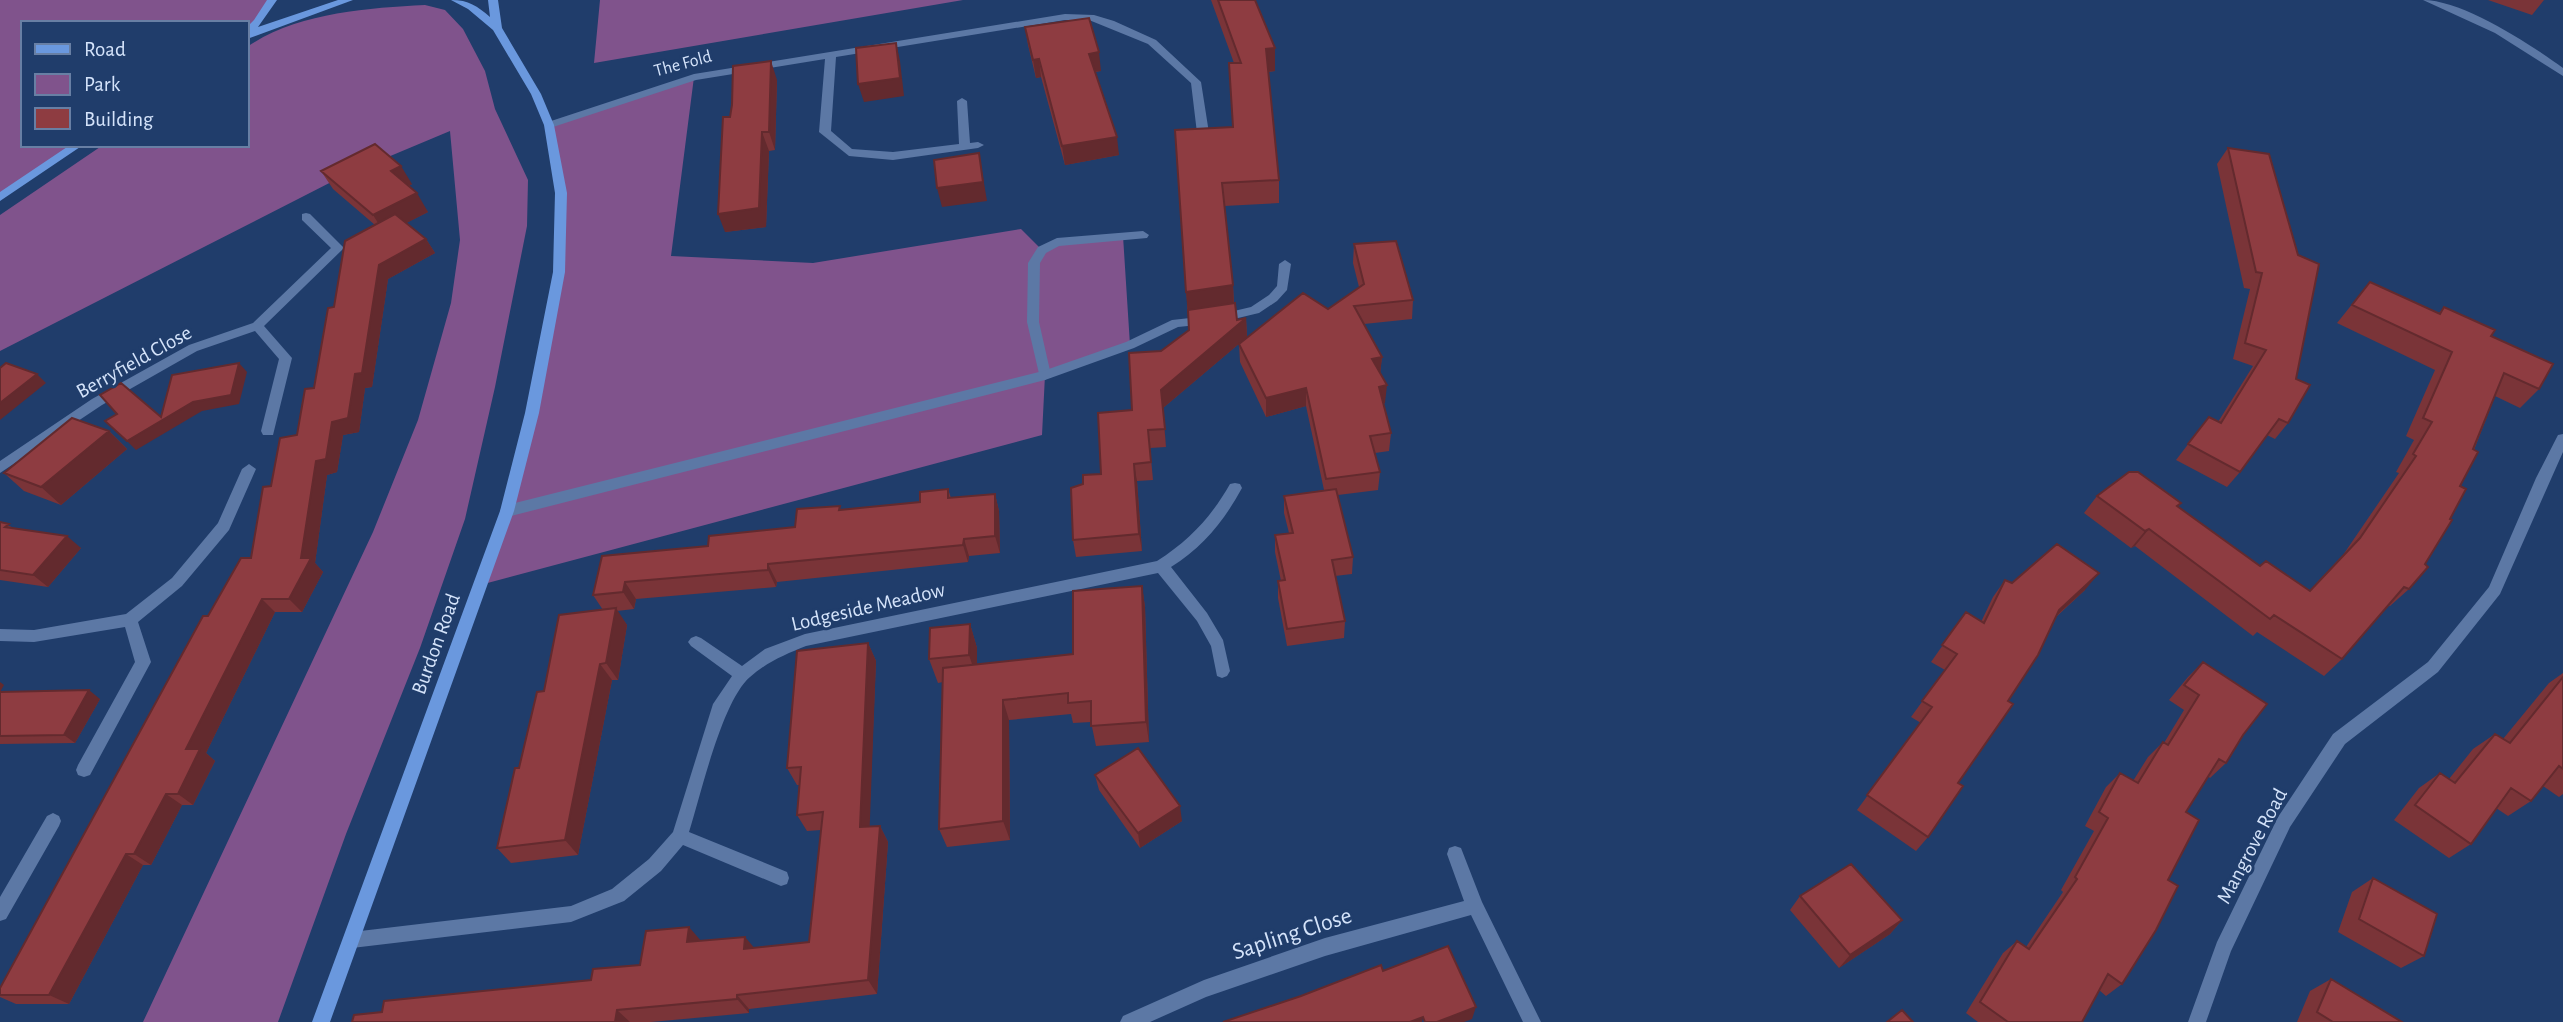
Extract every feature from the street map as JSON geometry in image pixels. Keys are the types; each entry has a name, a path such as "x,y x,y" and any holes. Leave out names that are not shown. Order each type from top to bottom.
{"street":[{"path":"248,33 272,0"},
{"path":"248,34 348,0"},
{"path":"456,0 472,7 497,28"},
{"path":"494,0 497,28"},
{"path":"2428,0 2441,2 2474,17 2539,55 2563,73"},
{"name":"The Fold","path":"549,125 694,76 1065,17 1090,17 1153,42 1196,82 1203,133"},
{"name":"Burdon Road","path":"321,1022 507,511 532,413 559,272 561,192 549,125 536,94 497,28"},
{"path":"831,54 825,132 849,152 893,156 978,145"},
{"path":"962,101 965,147"},
{"path":"0,197 75,147"},
{"name":"Berryfield Close","path":"0,468 97,402 192,348 257,326 338,247 306,217"},
{"path":"1045,375 1033,322 1034,263 1042,250 1057,242 1143,234"},
{"path":"507,511 1045,375 1130,345 1176,323 1217,319 1255,310 1273,298 1283,286 1285,264"},
{"path":"257,326 286,358 268,431"},
{"name":"Mangrove Road","path":"2197,1022 2223,948 2284,822 2339,739 2433,667 2495,590 2543,478 2563,439"},
{"path":"0,635 34,636 130,620 177,582 225,526 249,469"},
{"name":"Lodgeside Meadow","path":"352,940 571,914 618,895 655,865 680,836 722,704 742,674 770,654 805,639 1161,566 1192,547 1215,523 1235,488"},
{"path":"1161,566 1202,617 1218,645 1222,671"},
{"path":"84,770 143,662 130,620"},
{"path":"696,642 742,674"},
{"path":"0,913 53,821"},
{"path":"680,836 781,878"},
{"path":"1455,854 1475,906 1532,1022"},
{"name":"Sapling Close","path":"1129,1022 1204,989 1325,947 1475,906"}],"green space":[{"path":"0,0 272,0 258,22 248,31 248,21 21,21 21,147 75,147 0,197"},
{"path":"600,0 963,0 594,63"},
{"path":"425,5 445,10 463,29 485,71 495,109 528,180 527,226 465,519 420,648 346,834 278,1022 143,1022 373,532 418,420 451,303 460,240 450,131 345,175 0,351 0,215 100,147 248,147 248,46 287,27 310,20 380,8"},
{"path":"694,77 671,256 813,263 1021,229 1042,250 1057,242 1123,236 1130,345 1045,375 1042,435 480,585 507,511 559,272 561,193 549,125"}],"building":[{"path":"1218,0 1255,0 1275,48 1266,49 1279,180 1222,183 1233,285 1186,292 1175,130 1233,127 1229,63 1241,63"},
{"path":"1089,18 1099,52 1089,54 1117,137 1062,146 1039,59 1033,60 1025,27"},
{"path":"896,43 900,78 858,84 856,48"},
{"path":"771,61 769,132 762,132 759,208 718,214 723,117 730,117 733,66"},
{"path":"375,144 401,166 391,171 417,193 373,215 321,171"},
{"path":"2228,148 2269,154 2298,255 2319,264 2296,379 2310,385 2288,423 2279,419 2240,472 2188,444 2209,417 2221,423 2266,350 2245,343 2262,273 2256,272"},
{"path":"979,153 983,182 937,188 934,160"},
{"path":"395,214 426,239 379,265 362,373 355,374 348,418 332,422 326,459 316,461 301,558 311,558 289,599 262,599 186,749 200,749 178,794 166,794 134,854 126,854 49,995 0,995 0,988 203,616 208,616 241,558 251,558 263,487 271,486 280,438 297,435 305,389 314,388 328,308 334,307 345,241"},
{"path":"1396,241 1413,300 1354,306 1382,357 1372,359 1387,385 1379,387 1391,433 1370,436 1380,472 1326,479 1306,388 1266,398 1239,344 1303,293 1328,309 1364,284 1354,244"},
{"path":"2370,282 2440,314 2444,307 2495,330 2491,336 2553,364 2539,389 2504,373 2473,449 2478,452 2460,486 2466,489 2450,519 2452,520 2425,564 2428,567 2409,589 2404,587 2342,659 2274,615 2270,619 2149,529 2145,531 2097,496 2129,472 2138,472 2181,503 2177,506 2260,566 2266,561 2310,591 2360,538 2416,456 2413,454 2432,422 2423,418 2452,352 2352,305"},
{"path":"1235,303 1237,320 1246,318 1161,390 1165,429 1148,430 1151,462 1134,464 1139,534 1073,540 1071,488 1083,484 1083,475 1101,474 1098,413 1132,410 1129,353 1161,351 1189,330 1188,310"},
{"path":"6,363 37,374 0,403 0,368"},
{"path":"239,363 231,395 193,402 127,441 105,421 117,414 100,395 121,383 161,417 172,375"},
{"path":"72,418 109,431 41,487 4,473"},
{"path":"948,489 948,498 995,494 995,536 964,539 963,545 768,564 768,570 625,582 623,592 593,595 602,556 708,546 709,536 795,527 797,509 840,506 839,510 920,502 920,492"},
{"path":"1336,489 1353,557 1332,560 1345,621 1287,629 1278,581 1285,580 1275,535 1293,533 1284,496"},
{"path":"0,522 9,524 5,527 67,536 33,575 0,570"},
{"path":"2057,544 2099,573 2059,610 2038,655 2008,701 2013,704 1958,783 1963,786 1928,837 1867,795 1932,707 1922,701 1957,654 1942,645 1966,612 1984,623 2005,580 2012,583"},
{"path":"1142,586 1146,722 1091,726 1091,701 1068,703 1068,693 1003,700 1003,821 939,829 943,668 1073,654 1073,591"},
{"path":"616,608 606,663 600,664 565,840 497,848 515,768 519,768 537,692 544,691 559,615"},
{"path":"970,624 969,655 929,659 930,628"},
{"path":"868,643 860,827 880,826 868,980 737,995 737,999 617,1010 615,1022 352,1022 354,1015 382,1012 384,1001 591,980 593,969 640,965 646,931 689,927 687,942 745,937 744,949 809,942 823,812 797,815 801,767 787,768 797,651"},
{"path":"2203,662 2267,704 2226,763 2219,759 2186,812 2199,820 2168,880 2178,886 2156,930 2122,984 2108,974 2082,1022 2008,1022 1980,1002 2017,941 2029,949 2077,879 2075,877 2108,818 2099,812 2120,773 2138,783 2163,742 2168,745 2199,695 2184,685"},
{"path":"2563,677 2563,769 2559,766 2531,801 2511,788 2471,844 2415,805 2440,773 2455,783 2495,734 2510,743"},
{"path":"89,690 64,735 0,736 0,692"},
{"path":"1138,748 1180,806 1138,833 1095,775"},
{"path":"1851,864 1902,920 1850,955 1800,896"},
{"path":"2373,878 2437,914 2424,956 2359,919"},
{"path":"1448,946 1476,1007 1437,1022 1425,1022 1423,1017 1410,1022 1223,1022 1381,965 1383,971"},
{"path":"2331,979 2402,1022 2333,1022 2317,1012"},
{"path":"1902,1010 1913,1022 1887,1022"}]}
